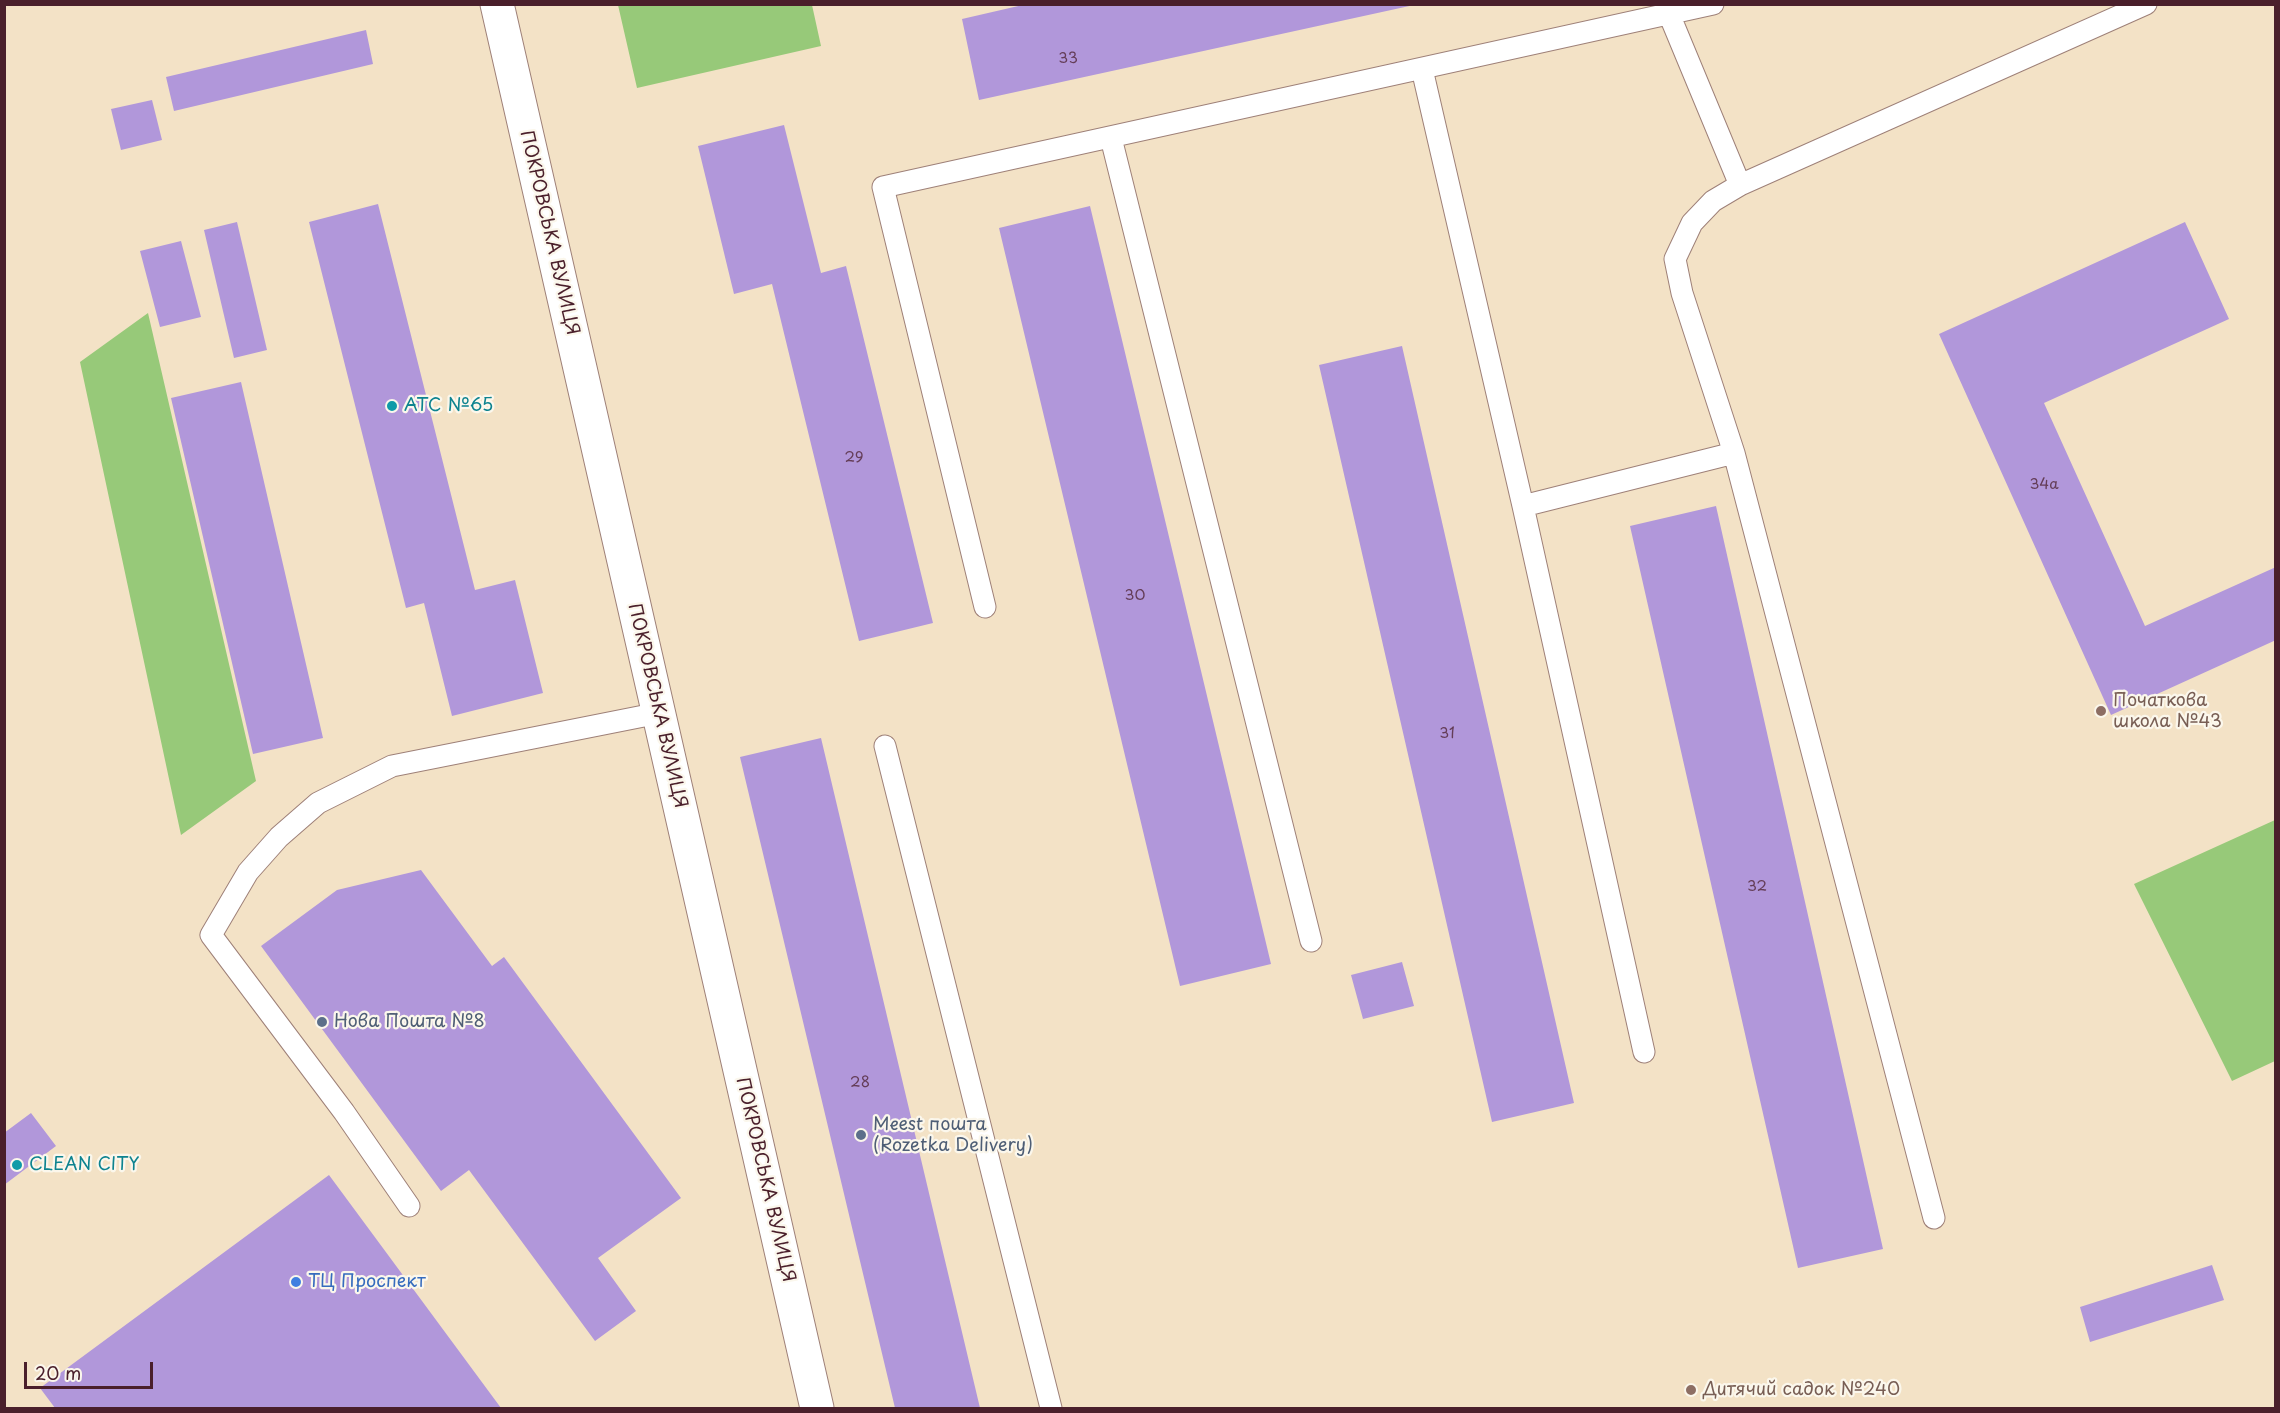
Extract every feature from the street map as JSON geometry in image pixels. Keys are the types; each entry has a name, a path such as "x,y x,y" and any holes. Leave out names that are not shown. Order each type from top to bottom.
{"street":[{"name":"ПОКРОВСЬКА ВУЛИЦЯ","path":"497,4 817,1408"}],"lane":[{"path":"985,607 883,187 1713,4"},
{"path":"1934,1218 1734,453 1682,293 1675,259 1692,223 1713,201 1740,185 2146,4"},
{"path":"1669,14 1740,185"},
{"path":"1422,69 1523,506 1644,1052"},
{"path":"1111,138 1311,941"},
{"path":"1523,506 1734,453"},
{"path":"409,1206 344,1113 211,935 248,872 279,837 318,803 392,766 659,713"},
{"path":"885,746 1051,1408"}],"green space":[{"path":"618,5 812,5 821,46 637,88"},
{"path":"148,313 256,781 181,835 80,362"},
{"path":"2275,820 2275,1061 2232,1081 2134,884"}],"building":[{"path":"1027,4 1414,5 979,100 962,19"},
{"path":"366,30 373,64 174,111 166,77"},
{"path":"152,100 162,140 121,150 111,109"},
{"path":"784,125 821,273 846,266 933,623 859,641 772,284 734,294 698,146"},
{"name":"АТС №65","path":"378,204 475,590 515,580 543,693 452,716 424,603 406,608 309,222"},
{"path":"1090,206 1271,964 1180,986 999,228"},
{"path":"237,222 267,350 234,358 204,230"},
{"path":"2185,222 2229,319 2044,403 2145,626 2276,567 2276,640 2111,715 1939,334"},
{"path":"181,241 201,317 160,327 140,251"},
{"path":"1402,346 1574,1103 1492,1122 1319,365"},
{"path":"241,382 323,738 253,754 171,398"},
{"path":"1716,506 1883,1249 1798,1268 1630,526"},
{"path":"821,738 980,1408 895,1408 740,757"},
{"path":"421,870 492,966 504,957 681,1198 598,1258 636,1311 595,1341 469,1170 441,1191 261,946 337,890"},
{"path":"1402,962 1414,1006 1363,1019 1351,975"},
{"name":"CLEAN CITY","path":"31,1113 56,1146 4,1185 4,1133"},
{"name":"ТЦ Проспект","path":"329,1175 501,1408 55,1408 40,1388"},
{"path":"2212,1265 2224,1300 2090,1342 2080,1307"}],"place":[{"name":"АТС №65","path":"392,406"},
{"name":"Початкова школа №43","path":"2101,711"},
{"name":"Нова Пошта №8","path":"322,1022"},
{"name":"Meest пошта (Rozetka Delivery)","path":"861,1135"},
{"name":"CLEAN CITY","path":"17,1165"},
{"name":"ТЦ Проспект","path":"296,1282"},
{"name":"Дитячий садок №240","path":"1691,1390"}]}
